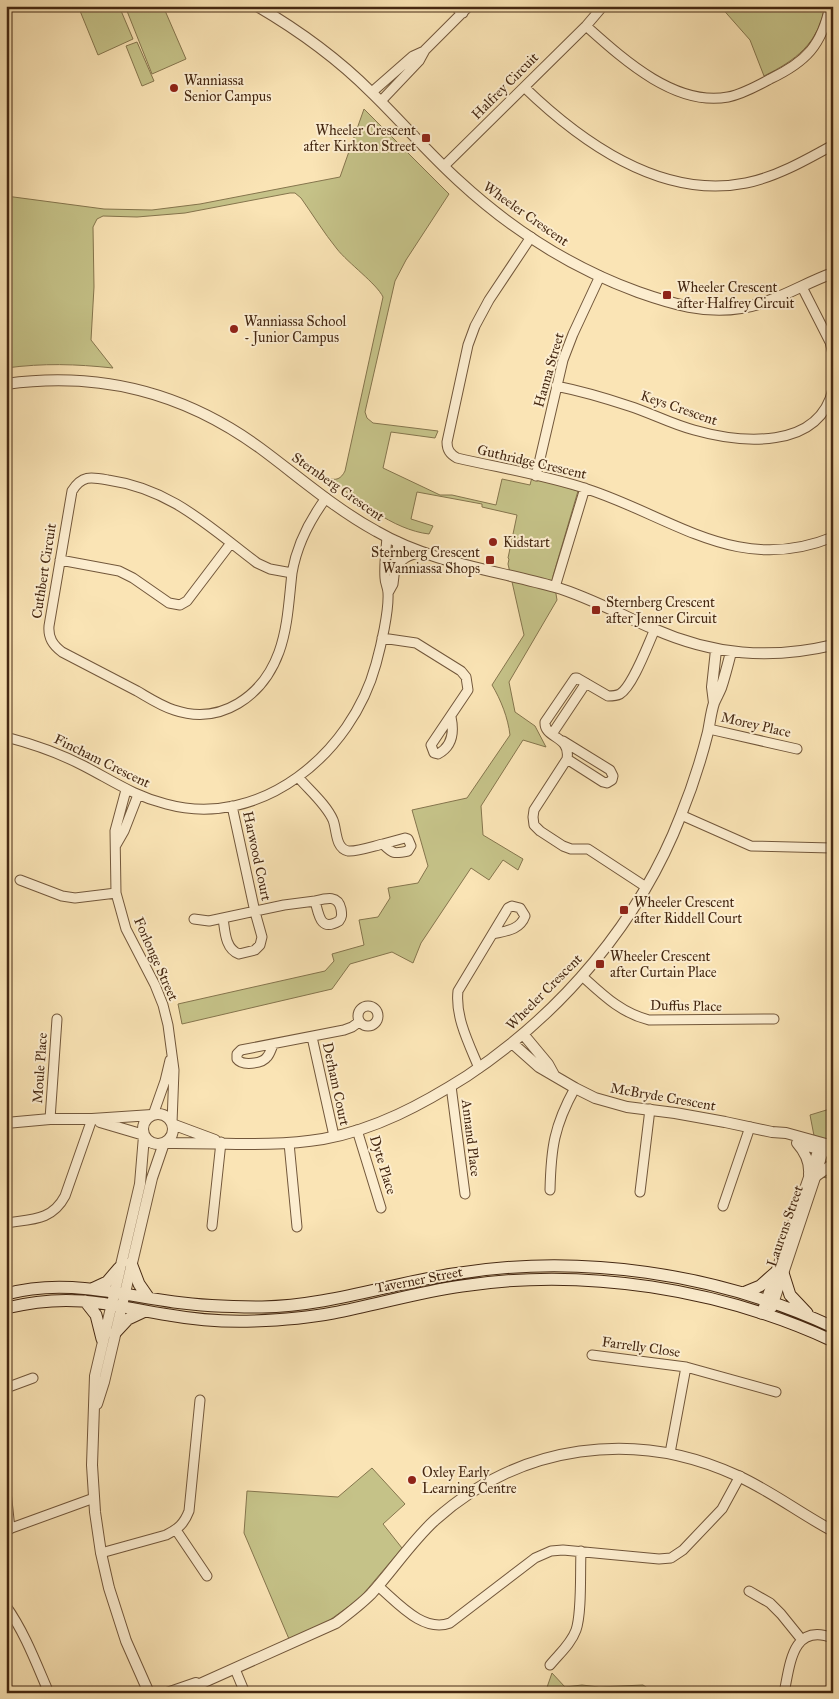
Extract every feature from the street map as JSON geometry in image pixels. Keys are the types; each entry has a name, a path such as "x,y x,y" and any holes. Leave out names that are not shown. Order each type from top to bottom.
{"main road":[{"path":"131,1263 139,1284 148,1297"},
{"name":"Taverner Street","path":"6,1294 38,1288 67,1287 211,1306 289,1306 345,1297 455,1273 499,1268 544,1266 612,1269 658,1274 700,1282 770,1301 833,1327"},
{"path":"92,1289 107,1282 119,1268"},
{"path":"743,1293 760,1286 780,1272 790,1295 812,1318"},
{"name":"Taverner Street","path":"6,1308 43,1301 85,1301 170,1316 252,1321 292,1319 331,1314 416,1294 504,1281 547,1279 605,1281 699,1296 807,1329 833,1342"},
{"path":"85,1301 96,1315 102,1339"},
{"path":"114,1334 128,1319 145,1311"}],"street":[{"name":"Wheeler Crescent","path":"257,6 294,28 372,92 479,199 530,237 570,262 600,276 664,301 701,309 741,308 760,304 833,273"},
{"path":"454,6 466,9"},
{"name":"Halfrey Circuit","path":"444,166 586,26 603,6"},
{"path":"586,26 610,47 647,74 681,93 712,99 740,94 793,67 817,44 826,25 830,6"},
{"path":"381,101 419,61 425,50 466,9"},
{"path":"372,92 413,56 425,50"},
{"path":"524,87 563,122 619,160 656,176 690,184 720,186 756,181 775,174 833,145"},
{"name":"Guthridge Crescent","path":"530,237 489,300 475,326 468,345 446,442 450,452 457,458 585,488 626,503 699,536 724,544 748,549 773,551 797,548 833,537"},
{"name":"Hanna Street","path":"536,476 556,386 573,334 600,276"},
{"path":"802,287 830,342 833,354"},
{"name":"Sternberg Crescent","path":"6,384 50,380 86,382 126,387 157,395 186,406 217,420 259,447 349,515 386,537 421,552 458,563 555,587 679,640 716,650 757,654 784,654 833,646"},
{"name":"Keys Crescent","path":"556,386 632,407 694,430 718,436 743,439 767,439 800,432 812,424 821,414 833,389"},
{"name":"Cuthbert Circuit","path":"292,573 270,569 258,563 185,509 163,496 136,485 91,477 80,481 72,491 48,632 54,645 62,652 167,707 199,715 214,714 228,710 240,703 259,686 270,670 278,653 284,635 292,573 299,544 307,526 326,498"},
{"path":"555,587 585,488"},
{"name":"Fincham Crescent","path":"386,537 385,579 388,594"},
{"name":"Fincham Crescent","path":"6,737 41,747 70,759 126,790 167,805 209,809 232,806 259,799 276,792 298,777 333,745 349,723 367,689 376,664 382,638 388,594 393,584 398,542"},
{"path":"60,560 119,571 133,578 169,604 180,605 187,601 231,543"},
{"path":"394,571 404,558 421,552"},
{"path":"567,759 603,782 612,780 613,776 610,770 560,740 548,731 544,724 573,680 578,678 608,696 619,695 624,691 639,667 654,630"},
{"path":"382,638 416,643 461,671 466,677 468,690 451,717"},
{"name":"Wheeler Crescent","path":"714,704 712,687 716,650"},
{"name":"Wheeler Crescent","path":"164,1143 289,1143 358,1130 396,1116 451,1086 512,1043 546,1014 582,976 617,933 646,887 681,815 697,773 714,704 731,652"},
{"name":"Morey Place","path":"709,729 797,749"},
{"path":"560,740 567,748 567,759 534,810 532,817 534,825 563,846 571,849 588,849 646,887"},
{"path":"298,777 328,812 333,821 341,847 352,851 383,844"},
{"name":"Forlonge Street","path":"126,790 115,831 116,893 126,929 155,985 165,1014 174,1070 172,1123"},
{"name":"Forlonge Street","path":"116,845 124,831 138,795"},
{"name":"Harwood Court","path":"223,918 228,946 232,950 240,954 256,950 262,937 254,912 232,806"},
{"path":"681,815 750,846 831,848"},
{"path":"20,880 62,896 75,898 116,893"},
{"name":"Harwood Court","path":"194,920 209,922 315,901"},
{"path":"479,1068 464,1030 458,1004 458,990 494,934"},
{"name":"Duffus Place","path":"582,976 620,1008 631,1015 649,1020 774,1019"},
{"name":"Moule Place","path":"50,1119 57,1019"},
{"name":"Derham Court","path":"273,1045 344,1030 359,1022"},
{"name":"McBryde Crescent","path":"522,1034 548,1064 554,1075"},
{"name":"Derham Court","path":"312,1037 334,1136"},
{"name":"McBryde Crescent","path":"512,1043 539,1067 595,1098 616,1104 786,1133 825,1148"},
{"name":"Forlonge Street","path":"153,1115 165,1081 171,1055"},
{"name":"Annand Place","path":"451,1086 464,1194"},
{"path":"550,1190 550,1157 553,1138 559,1120 575,1088"},
{"path":"640,1192 650,1109"},
{"path":"6,1123 50,1119 92,1119 153,1115 164,1116 172,1123 172,1135 164,1143 152,1178 131,1263 119,1293 114,1334 104,1382 95,1410"},
{"path":"119,1293 119,1268 140,1184 144,1124 153,1115"},
{"path":"92,1119 144,1136 153,1144 164,1143"},
{"path":"6,1222 42,1217 55,1211 61,1204 92,1119"},
{"name":"Wheeler Crescent","path":"172,1123 222,1142"},
{"path":"723,1206 750,1127"},
{"name":"Dyte Place","path":"358,1130 381,1208"},
{"name":"McBryde Crescent","path":"772,1132 796,1143 825,1148"},
{"path":"212,1226 222,1142"},
{"path":"289,1143 296,1227"},
{"path":"796,1143 808,1159 813,1175 833,1164"},
{"name":"Laurens Street","path":"765,1315 813,1175 825,1148"},
{"path":"116,1306 102,1339 95,1376 92,1465 94,1498 101,1553 114,1606 126,1641 149,1693"},
{"name":"Farrelly Close","path":"592,1354 686,1367 776,1392"},
{"name":"Farrelly Close","path":"670,1453 686,1367"},
{"path":"6,1388 33,1378"},
{"path":"101,1553 166,1535 176,1530 185,1520 189,1512 200,1400"},
{"path":"187,1693 202,1683 336,1623 354,1610 378,1586 416,1539 465,1496 507,1472 556,1455 593,1449 631,1448 670,1453 696,1460 740,1476 833,1531"},
{"path":"378,1586 428,1625 442,1626 450,1623 535,1558 551,1551 581,1551 659,1559 675,1556 722,1509 740,1476"},
{"path":"6,1491 8,1529 94,1498"},
{"path":"176,1530 207,1576"},
{"path":"550,1665 571,1640 576,1630 581,1551"},
{"path":"749,1591 770,1603 802,1640"},
{"path":"6,1606 19,1625 48,1693"},
{"path":"784,1693 795,1647 808,1636 816,1634 833,1638"},
{"path":"235,1669 245,1693"},
{"path":"167,1693 191,1684 202,1683"}],"shaded area":[{"path":"78,6 119,6 133,39 98,55"},
{"path":"125,6 163,6 186,59 152,74"},
{"path":"720,6 825,6 822,19 811,41 796,57 764,76 750,40"},
{"path":"137,42 154,81 142,86 126,46"},
{"path":"364,109 449,194 406,260 395,281 365,412 367,418 373,423 438,431 435,438 391,432 383,468 440,495 452,495 496,505 502,479 530,485 532,477 578,491 553,576 557,600 509,682 515,712 535,726 546,747 523,740 481,806 483,835 523,859 518,870 503,860 489,880 471,868 421,943 413,963 392,952 350,964 332,989 182,1024 178,1004 325,971 334,961 332,954 364,945 359,920 378,917 390,898 388,888 418,883 428,866 412,810 467,798 510,735 504,709 492,685 524,635 508,564 517,515 482,507 482,504 417,492 411,519 433,526 429,534 402,527 389,520 363,504 328,478 338,479 345,471 383,297 375,286 337,249 301,198 295,193 185,213 137,217 103,216 97,219 93,227 94,287 91,340 113,368 33,365 6,368 6,196 104,209 152,210 200,204 340,177"},
{"path":"833,1108 833,1179 822,1177 810,1115"},
{"path":"372,1468 405,1504 383,1524 402,1548 359,1599 327,1622 289,1639 244,1533 247,1491 338,1497"},
{"path":"552,1673 565,1687 582,1685 599,1687 643,1685 655,1693 545,1693"}],"place":[{"name":"Wanniassa Senior Campus","path":"174,88"},
{"name":"Wheeler Crescent after Kirkton Street","path":"426,138"},
{"name":"Wheeler Crescent after Halfrey Circuit","path":"667,295"},
{"name":"Wanniassa School - Junior Campus","path":"234,329"},
{"name":"Kidstart","path":"493,542"},
{"name":"Sternberg Crescent Wanniassa Shops","path":"490,560"},
{"name":"Sternberg Crescent after Jenner Circuit","path":"596,610"},
{"name":"Wheeler Crescent after Riddell Court","path":"624,910"},
{"name":"Wheeler Crescent after Curtain Place","path":"600,964"},
{"name":"Oxley Early Learning Centre","path":"412,1480"}]}
